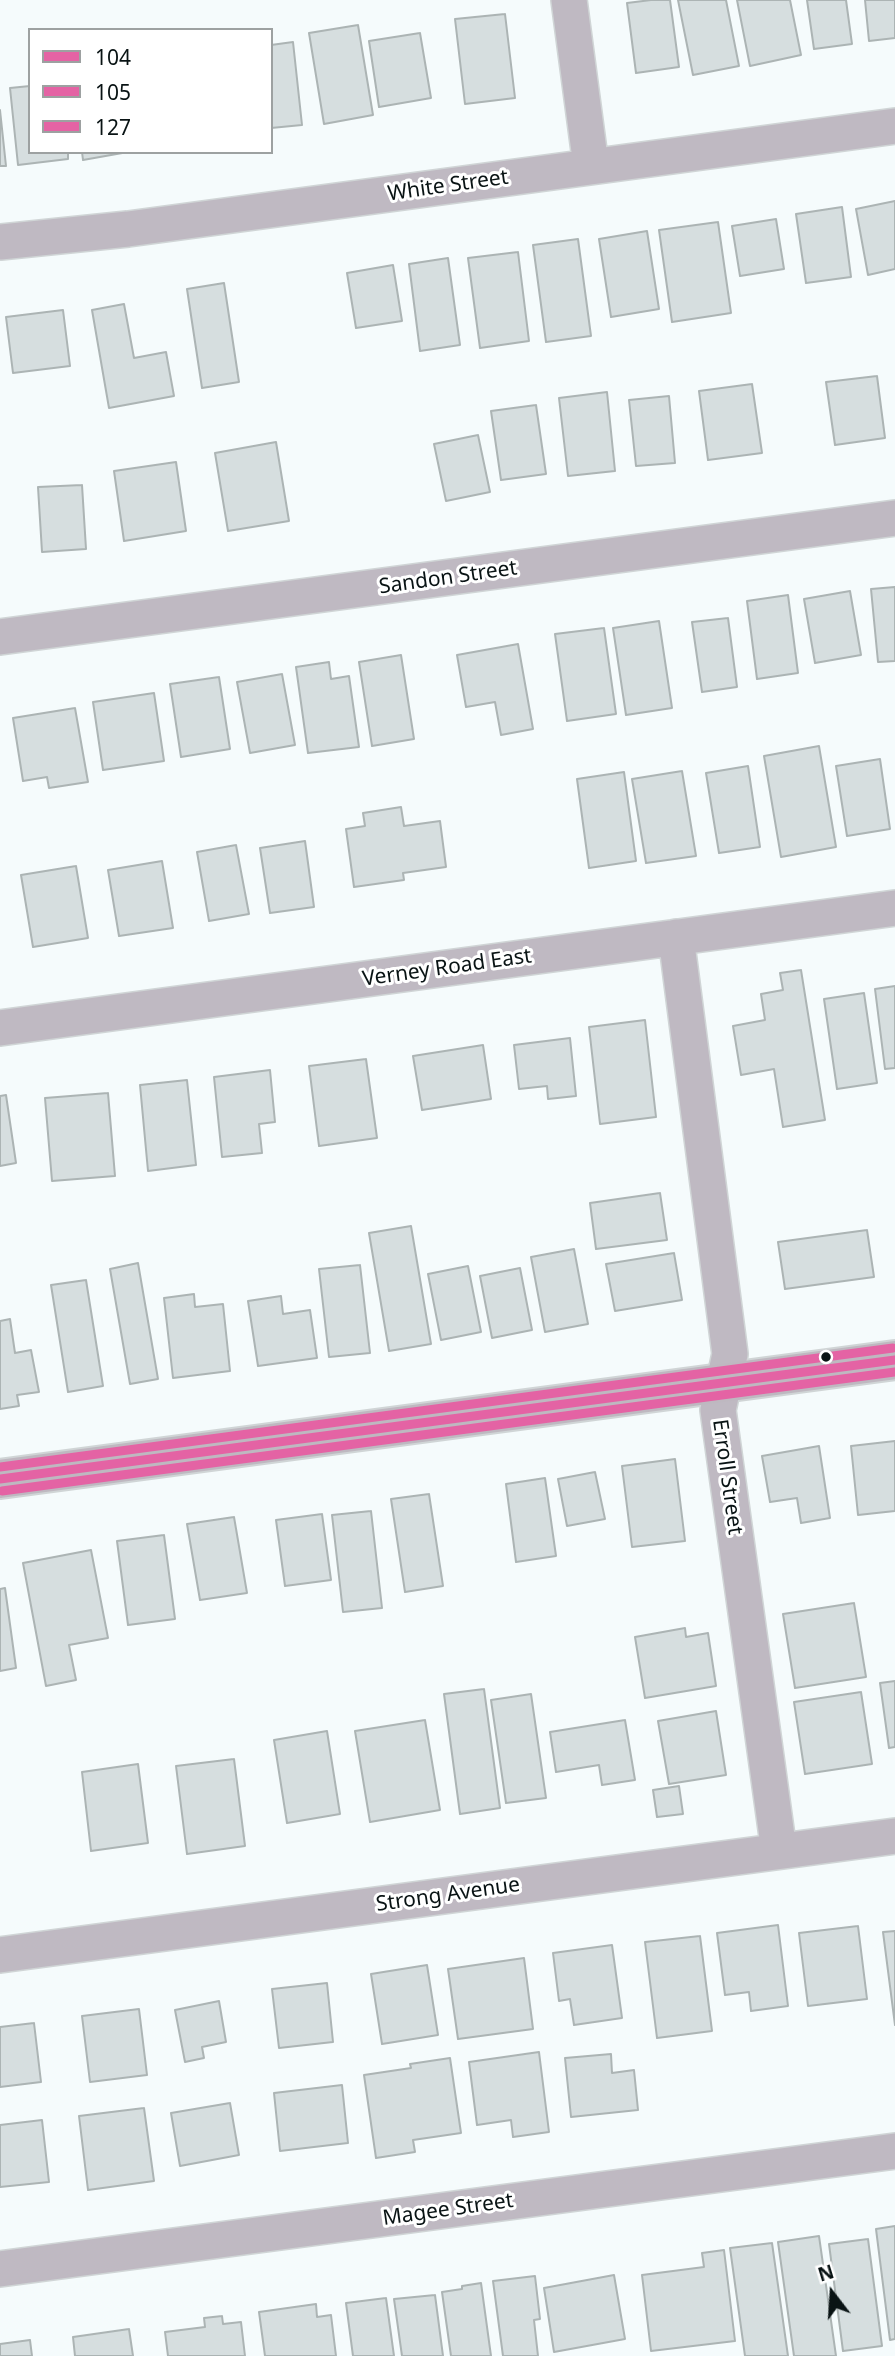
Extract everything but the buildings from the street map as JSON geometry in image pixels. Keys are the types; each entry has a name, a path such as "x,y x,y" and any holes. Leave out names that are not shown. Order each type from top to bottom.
{"main road":[{"path":"0,1479 895,1360"}],"street":[{"path":"569,0 591,166"},
{"name":"White Street","path":"0,242 128,229 895,126"},
{"name":"Sandon Street","path":"0,637 895,518"},
{"name":"Verney Road East","path":"0,1028 895,908"},
{"name":"Erroll Street","path":"676,937 730,1354 718,1410 779,1851"},
{"name":"Strong Avenue","path":"0,1955 895,1836"},
{"name":"Magee Street","path":"0,2269 895,2151"}],"transit line":[{"name":"127","path":"0,1467 893,1348"},
{"name":"104","path":"0,1479 895,1360"},
{"name":"105","path":"2,1491 895,1372"}]}
